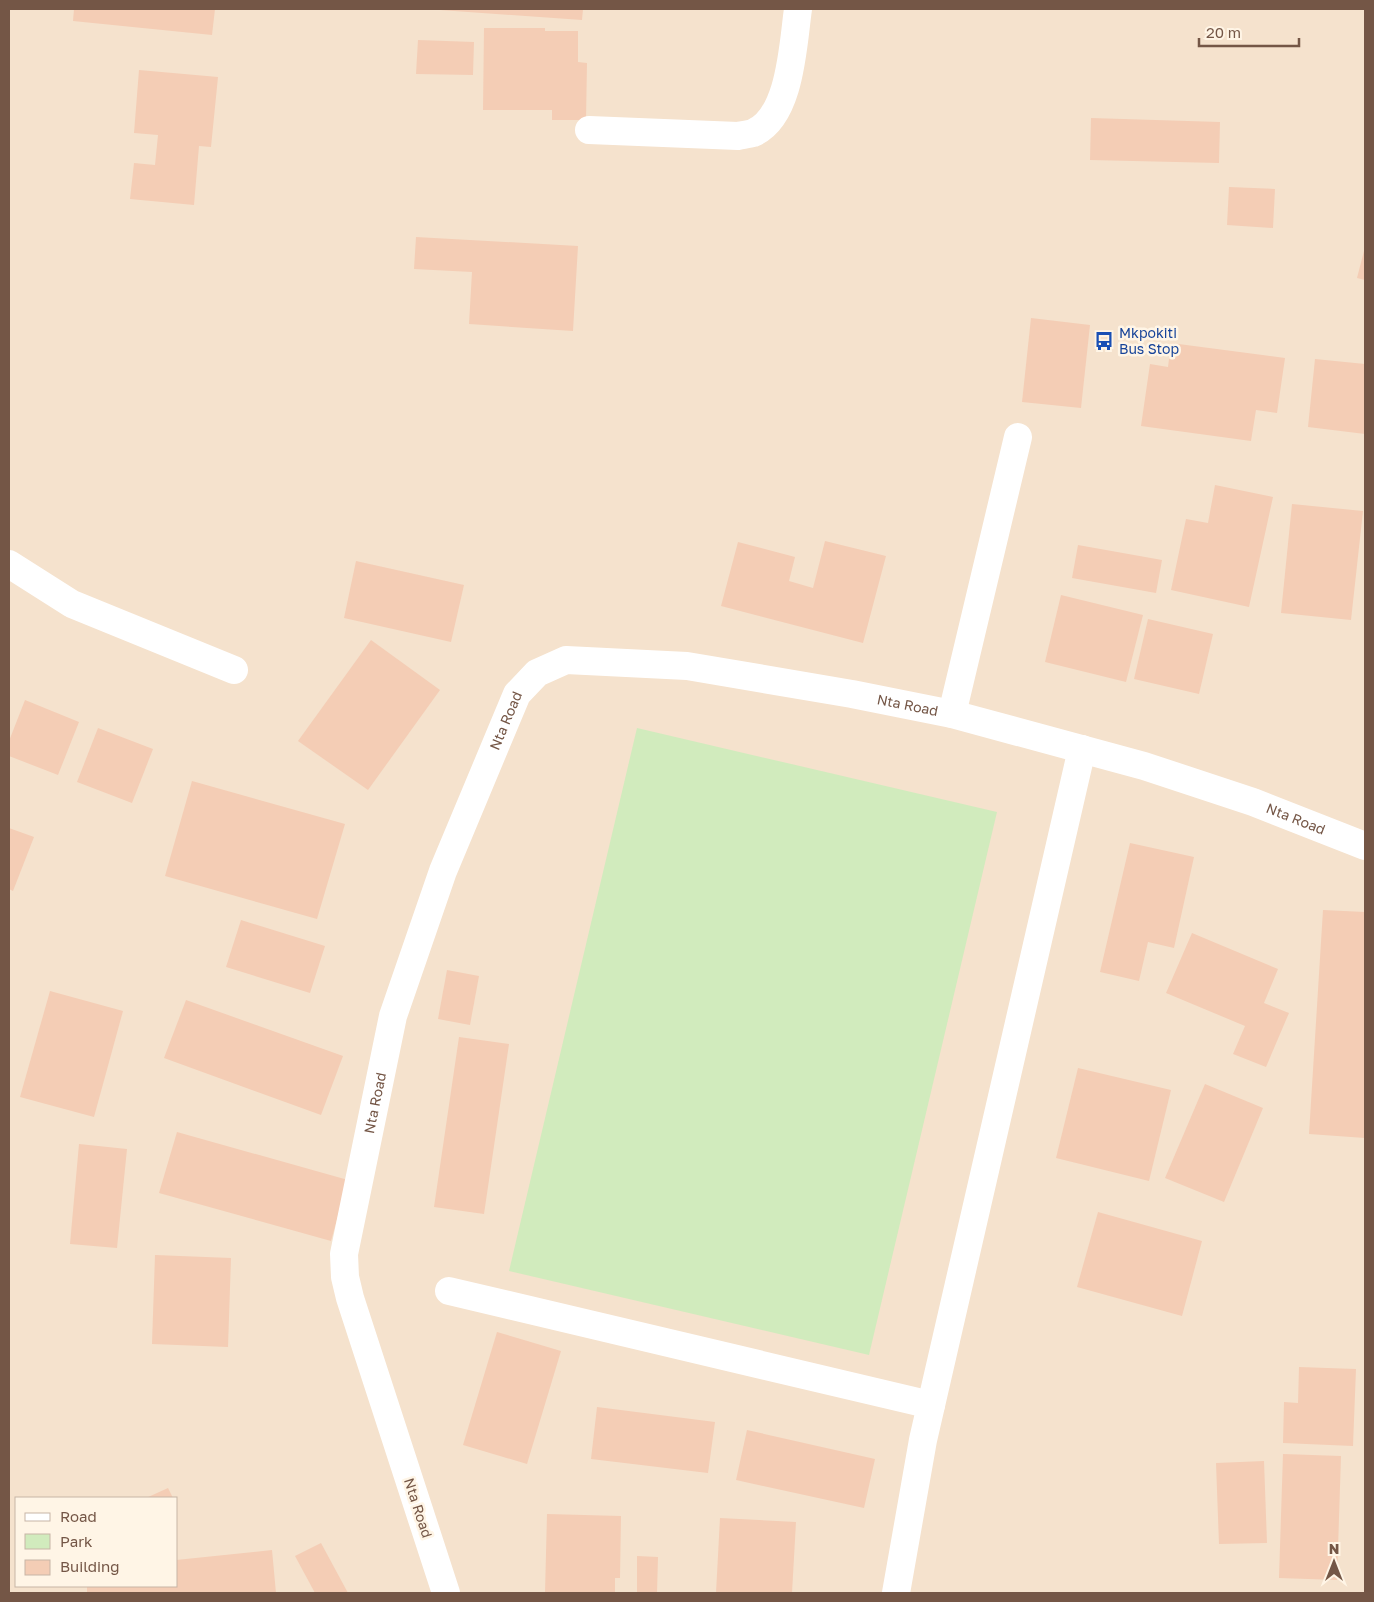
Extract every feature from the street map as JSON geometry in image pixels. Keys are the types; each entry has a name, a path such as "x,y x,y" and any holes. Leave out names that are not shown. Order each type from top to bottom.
{"street":[{"path":"590,130 738,136 754,132 765,125 780,105 789,74 798,9"},
{"path":"952,714 1018,437"},
{"path":"9,564 72,604 234,670"},
{"name":"Nta Road","path":"446,1593 350,1298 345,1277 344,1254 393,1016 442,871 517,694 537,673 566,660 687,666 852,694 952,714 1144,766 1253,802 1365,846"},
{"path":"896,1593 923,1440 1082,749"},
{"path":"449,1291 931,1405"}],"shaded area":[{"path":"9,9 1365,9 1365,1593 9,1593"}],"green space":[{"path":"637,728 997,812 869,1355 509,1271"}],"building":[{"path":"74,9 215,9 212,35 73,21"},
{"path":"440,9 583,9 582,20"},
{"path":"484,28 545,28 545,31 578,31 578,62 587,63 586,120 552,120 552,110 483,110"},
{"path":"418,40 474,42 473,75 416,74"},
{"path":"139,70 218,77 211,147 199,146 194,205 130,199 134,163 155,165 158,135 134,133"},
{"path":"1091,118 1220,122 1219,163 1090,160"},
{"path":"1229,187 1275,189 1273,228 1227,225"},
{"path":"416,237 578,246 573,331 469,324 472,272 414,269"},
{"path":"1365,247 1365,280 1357,278"},
{"path":"1031,318 1090,325 1081,408 1022,402"},
{"path":"1171,343 1285,358 1277,413 1256,410 1251,441 1141,426 1150,364 1168,367"},
{"path":"1315,359 1365,364 1365,434 1308,427"},
{"path":"1215,485 1273,497 1249,607 1171,590 1186,519 1208,523"},
{"path":"1292,504 1363,511 1351,620 1281,613"},
{"path":"825,541 886,556 863,643 721,606 738,542 795,557 789,581 813,588"},
{"path":"1078,545 1162,560 1156,593 1072,578"},
{"path":"356,561 464,585 451,642 344,618"},
{"path":"1061,595 1143,615 1126,682 1045,662"},
{"path":"1148,619 1213,634 1199,694 1134,679"},
{"path":"371,640 440,690 368,790 298,741"},
{"path":"25,700 79,722 58,775 9,756 9,741"},
{"path":"98,728 153,749 132,803 77,782"},
{"path":"192,781 345,824 317,919 165,876"},
{"path":"9,828 34,837 13,891 9,889"},
{"path":"1130,843 1194,857 1174,948 1148,942 1139,981 1100,972"},
{"path":"1323,910 1365,912 1365,1138 1309,1134"},
{"path":"241,920 325,946 310,993 226,967"},
{"path":"1192,933 1278,969 1264,1003 1289,1013 1266,1067 1233,1054 1245,1026 1166,993"},
{"path":"447,970 479,976 470,1025 438,1019"},
{"path":"50,991 123,1011 94,1117 20,1097"},
{"path":"186,1000 343,1056 321,1115 164,1058"},
{"path":"459,1037 509,1044 484,1214 434,1207"},
{"path":"1078,1068 1171,1090 1149,1181 1056,1158"},
{"path":"1205,1084 1263,1108 1224,1202 1165,1178"},
{"path":"177,1132 348,1180 331,1241 159,1193"},
{"path":"79,1144 127,1149 117,1248 70,1244"},
{"path":"1098,1212 1202,1241 1182,1316 1077,1287"},
{"path":"155,1255 231,1258 228,1347 152,1344"},
{"path":"497,1332 561,1351 527,1464 463,1445"},
{"path":"1299,1367 1356,1369 1353,1446 1283,1443 1284,1402 1298,1403"},
{"path":"597,1407 715,1422 708,1473 591,1459"},
{"path":"747,1430 875,1459 864,1508 736,1480"},
{"path":"1283,1454 1341,1456 1337,1580 1279,1578"},
{"path":"1264,1461 1267,1543 1219,1544 1216,1463"},
{"path":"168,1488 172,1497 148,1497"},
{"path":"547,1514 621,1516 620,1578 615,1578 615,1593 545,1593"},
{"path":"720,1518 796,1522 792,1593 716,1593"},
{"path":"321,1543 348,1593 315,1593 295,1556"},
{"path":"272,1550 276,1593 87,1593 87,1587 178,1587 178,1560"},
{"path":"637,1556 658,1557 657,1593 637,1593"}],"place":[{"name":"Mkpokiti Bus Stop","path":"1104,341"}]}
